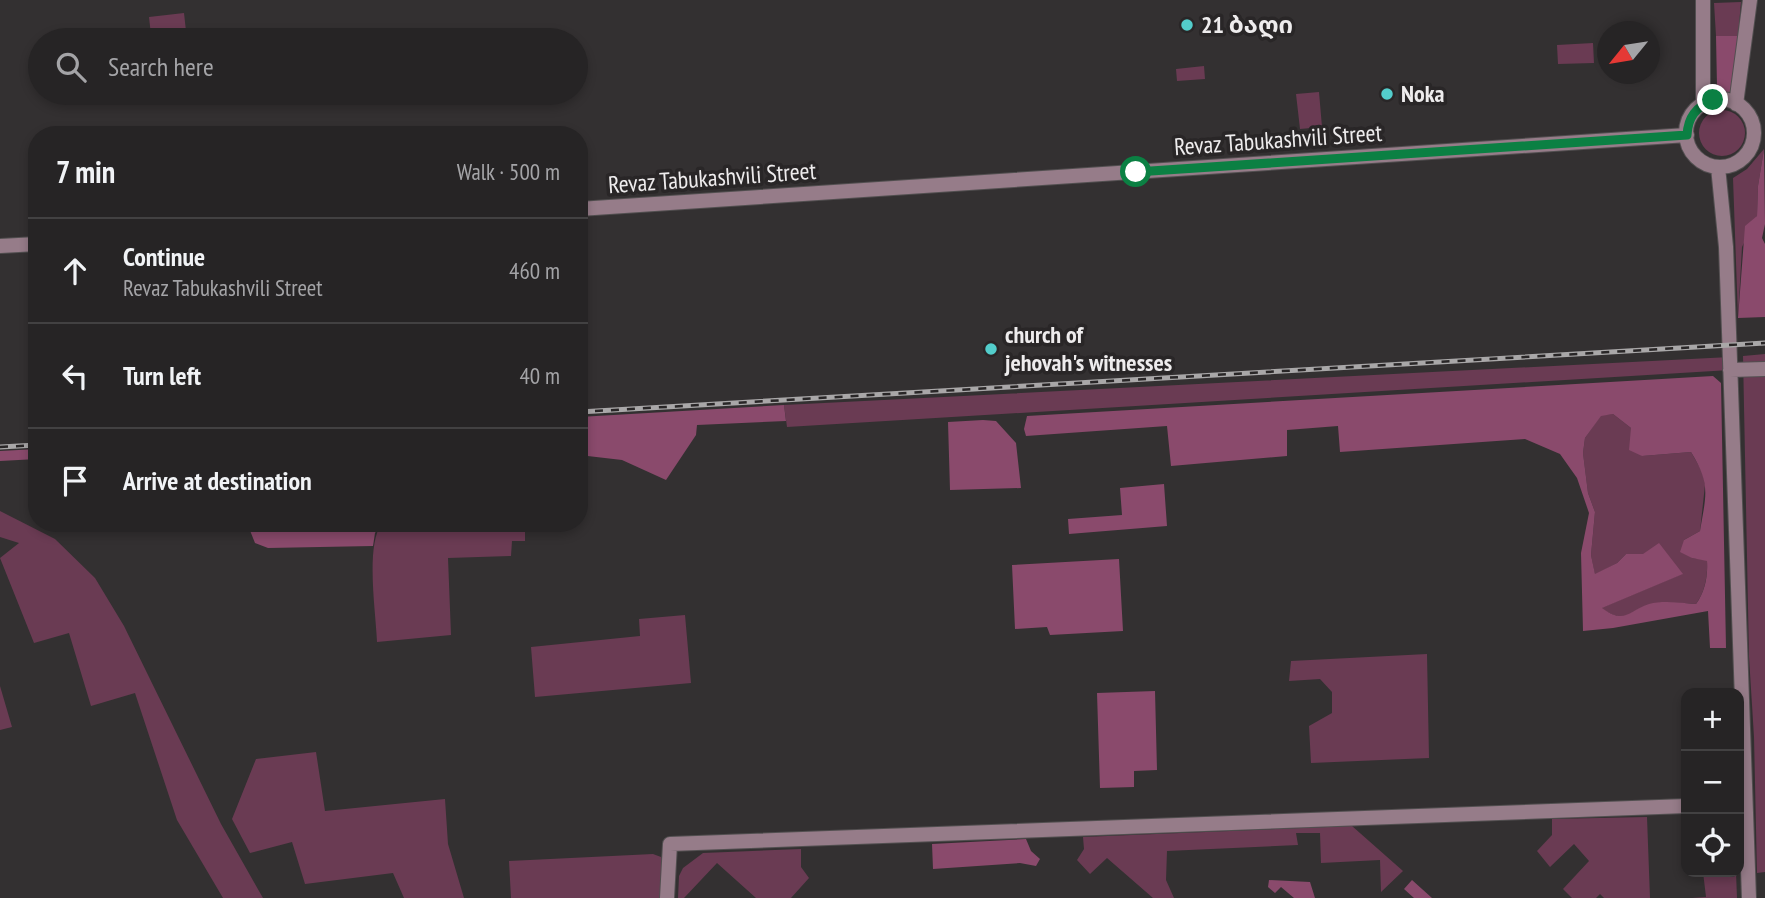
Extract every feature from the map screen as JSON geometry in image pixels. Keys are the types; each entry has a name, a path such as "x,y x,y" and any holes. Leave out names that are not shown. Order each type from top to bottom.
{"main road":[{"path":"1703,0 1703,104"},
{"path":"1736,104 1750,0"},
{"path":"1713,100 1736,104 1744,110 1754,127 1751,147 1738,162 1718,167 1709,165 1694,154 1687,135 1690,118 1703,104 1713,100"},
{"name":"Revaz Tabukashvili Street","path":"588,208 1687,135"},
{"path":"1718,167 1726,247 1741,751"},
{"path":"0,246 28,244"},
{"path":"1730,370 1765,369"},
{"path":"667,898 670,844 1681,806"},
{"path":"1743,814 1749,898"}],"shaded area":[{"path":"1741,2 1738,36 1716,36 1714,3"},
{"path":"184,13 186,28 150,28 149,17"},
{"path":"1716,36 1738,36 1732,91 1722,95 1717,87"},
{"path":"1593,43 1594,63 1558,64 1557,45"},
{"path":"1204,66 1205,79 1177,81 1176,69"},
{"path":"1319,92 1322,127 1300,129 1296,94"},
{"path":"1722,110 1738,117 1745,133 1738,149 1722,156 1706,149 1699,133 1706,117"},
{"path":"1764,149 1758,186 1757,216 1742,247 1738,318 1733,178 1747,169"},
{"path":"1764,149 1765,224 1762,238 1765,244 1765,317 1738,318 1745,226 1757,216 1758,186"},
{"path":"1765,354 1765,872 1757,873 1749,657 1743,356"},
{"path":"1730,357 1730,370 787,427 784,405"},
{"path":"1713,376 1721,383 1726,648 1710,648 1708,611 1583,631 1581,553 1589,513 1577,478 1560,454 1525,439 1340,452 1338,426 1287,430 1287,456 1171,466 1167,426 1026,436 1024,429 1027,416","holes":["1613,414 1631,428 1629,450 1642,456 1691,452 1697,463 1705,490 1700,531 1684,540 1680,552 1707,561 1707,572 1704,589 1696,604 1654,603 1626,615 1616,616 1602,608 1683,574 1659,543 1643,554 1626,554 1617,563 1595,574 1591,555 1595,512 1588,493 1583,453 1585,438 1601,416"]},
{"path":"784,405 786,421 697,425 696,435 666,480 622,460 588,456 588,416"},
{"path":"1613,414 1631,428 1642,456 1691,452 1703,473 1705,485 1700,531 1684,540 1692,558 1707,560 1705,583 1696,604 1652,604 1623,616 1601,608 1682,574 1643,554 1626,554 1617,563 1595,575 1591,555 1595,512 1588,493 1583,453 1585,438 1601,415"},
{"path":"996,421 1016,443 1021,488 950,490 948,422"},
{"path":"28,449 28,459 0,461 0,451"},
{"path":"1164,484 1167,526 1069,534 1068,519 1122,515 1120,488"},
{"path":"0,511 28,525 28,532 41,532 55,539 95,578 124,626 221,824 263,898 223,898 177,820 135,693 91,706 69,633 34,643 0,558 19,543 0,537"},
{"path":"251,532 376,532 373,546 268,548 255,543"},
{"path":"525,532 525,541 512,541 511,556 448,558 451,635 377,642 373,563 377,533"},
{"path":"1119,559 1123,631 1050,635 1047,627 1015,629 1012,565"},
{"path":"685,615 691,683 535,697 531,647 640,636 639,619"},
{"path":"1427,654 1429,758 1311,763 1309,726 1332,713 1332,692 1320,679 1289,681 1291,661"},
{"path":"0,686 12,727 0,730"},
{"path":"1155,691 1157,770 1134,771 1134,787 1100,788 1097,693"},
{"path":"316,752 325,811 445,799 448,844 464,898 404,898 393,873 305,884 292,842 250,853 232,819 256,759"},
{"path":"1647,817 1650,898 1604,898 1600,894 1596,898 1572,898 1563,889 1589,861 1574,844 1550,867 1537,851 1552,835 1552,819"},
{"path":"1352,826 1403,871 1381,892 1380,860 1321,863 1320,833 1296,833 1298,845 1167,851 1166,880 1174,898 1153,898 1107,858 1090,874 1077,860 1084,849 1083,837"},
{"path":"1026,839 1031,851 1040,859 1036,866 1020,863 933,869 932,844"},
{"path":"801,849 801,867 809,878 791,898 756,898 717,863 684,898 678,898 679,876 683,868 703,853"},
{"path":"653,854 661,857 664,868 663,898 511,898 509,861"},
{"path":"1704,877 1736,877 1737,898 1692,898 1706,897"},
{"path":"1269,880 1310,882 1315,898 1294,898 1281,887 1275,893 1268,887"},
{"path":"1412,880 1432,898 1414,898 1404,889"}],"railway":[{"path":"588,411 1765,343"},
{"path":"0,447 28,445"}],"place":[{"name":"21 ბაღი","path":"1187,25"},
{"name":"Noka","path":"1387,94"},
{"name":"church of jehovah's witnesses","path":"991,349"}],"route":[{"path":"1136,172 1687,135 1690,118 1703,104 1713,100"}]}
